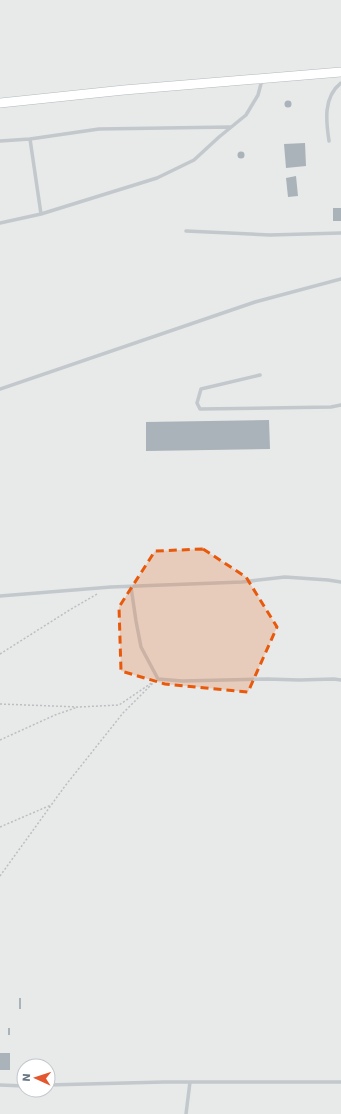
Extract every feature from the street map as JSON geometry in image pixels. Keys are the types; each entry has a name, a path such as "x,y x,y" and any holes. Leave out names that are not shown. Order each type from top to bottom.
{"main road":[{"path":"0,103 124,90 341,72"}],"lane":[{"path":"0,223 41,214 157,178 194,160 230,127 246,115 258,95 263,79"},
{"path":"329,141 326,112 332,95 341,83"},
{"path":"0,141 30,139 99,129 230,127"},
{"path":"30,139 41,214"},
{"path":"186,231 270,235 341,233"},
{"path":"0,389 255,302 341,280"},
{"path":"260,375 201,389 197,403 200,409 331,407 341,405"},
{"path":"0,596 111,587 242,582 284,577 341,582"},
{"path":"131,587 141,647 158,679 182,681 267,679 341,680"},
{"path":"56,1085 190,1082 341,1082"},
{"path":"186,1114 190,1082"},
{"path":"0,1086 16,1086"}],"path":[{"path":"0,654 68,611 111,587"},
{"path":"0,704 79,707 119,705 158,679"},
{"path":"0,876 52,804 124,713 158,679"},
{"path":"0,740 55,715 79,707"},
{"path":"0,827 52,804"}],"highlighted area":[{"path":"203,549 246,577 277,627 248,692 165,684 121,671 119,607 155,551"}],"shaded area":[{"path":"0,0 341,0 341,1114 0,1114"}],"building":[{"path":"288,101 291,104 288,107 285,104"},
{"path":"305,143 306,166 286,168 284,144"},
{"path":"241,152 244,155 241,158 238,155"},
{"path":"296,176 298,196 288,197 286,178"},
{"path":"333,208 341,208 341,221 333,221"},
{"path":"269,420 270,449 146,451 146,422"},
{"path":"19,998 21,998 21,1009 19,1009"},
{"path":"8,1028 10,1028 10,1035 8,1035"},
{"path":"0,1053 10,1053 10,1070 0,1070"}]}
